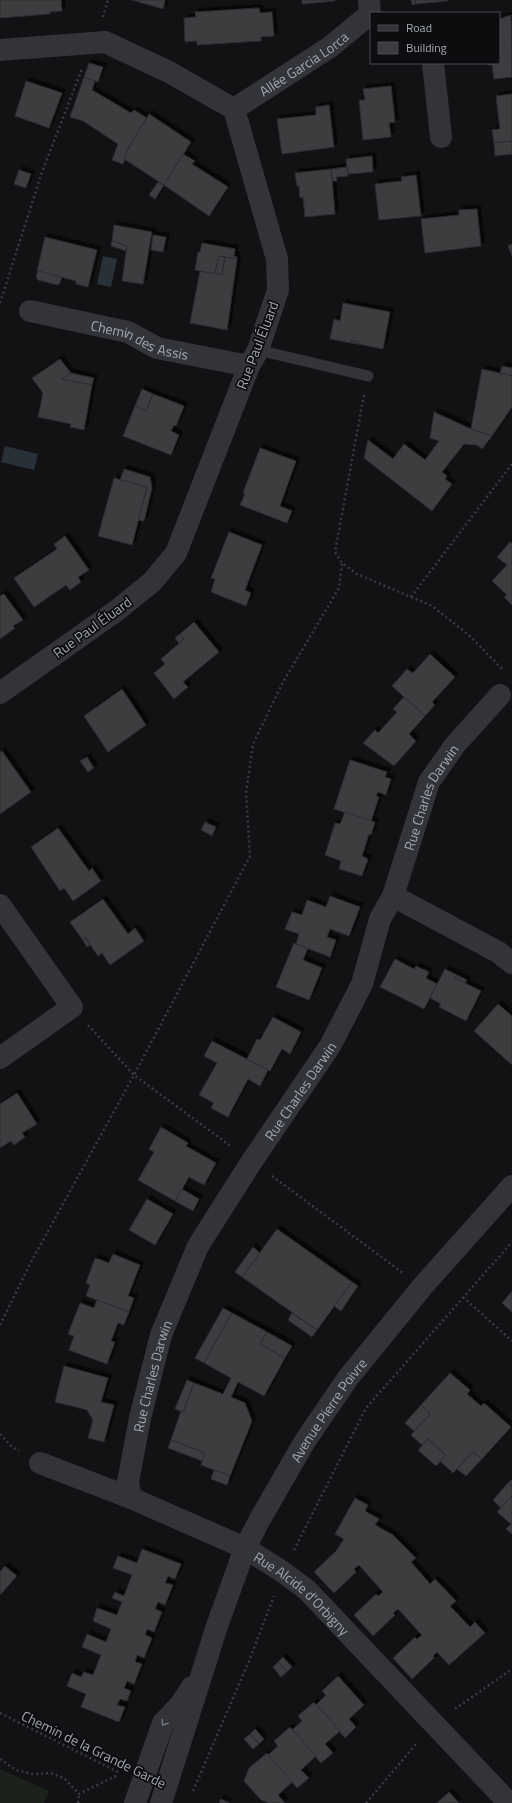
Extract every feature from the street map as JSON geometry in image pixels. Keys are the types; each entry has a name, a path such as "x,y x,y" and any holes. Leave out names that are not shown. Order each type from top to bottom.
{"street":[{"name":"Allée Garcia Lorca","path":"234,109 330,47 370,10"},
{"path":"0,50 105,42 169,72 234,109"},
{"path":"433,64 441,138"},
{"name":"Rue Paul Éluard","path":"0,693 116,611 152,582 176,553 253,358 278,290 276,259 234,109"},
{"name":"Chemin des Assis","path":"30,312 128,332 157,348 253,358"},
{"name":"Rue Charles Darwin","path":"131,1498 128,1482 140,1418 161,1335 198,1246 252,1161 330,1046 362,984 380,919 394,896 429,782 455,745 500,695"},
{"path":"394,896 498,952 512,963"},
{"path":"0,905 72,1007 0,1058"},
{"name":"Avenue Pierre Poivre","path":"161,1803 217,1626 246,1548 305,1441 348,1378 422,1287 512,1186"},
{"name":"Rue Alcide d'Orbigny","path":"40,1463 131,1498 246,1548 283,1572 307,1590 509,1803"},
{"name":"Avenue Pierre Poivre","path":"139,1793 163,1723 180,1705 204,1669"}],"lane":[{"path":"253,358 368,376"}],"path":[{"path":"0,303 42,172 91,44"},
{"path":"368,376 335,552 342,563 357,574 432,606 470,636 507,673"},
{"path":"411,597 512,464"},
{"path":"0,1325 31,1262 134,1075 250,856 246,793 253,744 283,682 339,588 342,563"},
{"path":"72,1007 134,1075 422,1287"},
{"path":"191,1796 249,1661 283,1572 366,1408 512,1242"},
{"path":"463,1297 512,1341"},
{"path":"366,1803 434,1723 512,1669"},
{"name":"Chemin de la Grande Garde","path":"0,1713 122,1774 139,1793"},
{"path":"0,1759 16,1770 32,1774 50,1773 65,1779 79,1794 78,1803"},
{"path":"79,1794 122,1774"}],"shaded area":[{"path":"103,256 117,259 111,287 97,284"},
{"path":"5,446 38,454 34,470 1,462"},
{"path":"0,1769 49,1791 44,1803 0,1803"}],"building":[{"path":"0,0 61,0 62,11 50,12 50,14 0,18"},
{"path":"132,0 165,0 163,9"},
{"path":"302,0 335,0 335,1 302,4"},
{"path":"411,0 415,0 416,4 412,5"},
{"path":"415,0 448,0 448,1 416,4"},
{"path":"259,8 260,13 272,12 274,36 261,37 261,41 197,45 197,41 185,42 184,18 196,17 195,12"},
{"path":"511,15 512,77 494,79 492,65 488,64 500,64 500,19"},
{"path":"89,63 103,67 98,82 84,77"},
{"path":"84,77 95,81 92,90 131,113 134,110 147,118 130,145 123,164 112,160 118,144 83,121 70,117"},
{"path":"26,81 62,93 49,128 15,116"},
{"path":"391,86 395,122 389,123 391,137 363,140 359,100 365,100 363,89"},
{"path":"512,94 512,141 494,143 492,130 500,129 496,96"},
{"path":"329,105 334,147 282,154 277,119 316,115 316,107"},
{"path":"149,114 191,142 164,185 124,159 130,145"},
{"path":"512,141 512,154 495,156 494,143"},
{"path":"183,154 195,161 192,164 228,187 209,216 164,185"},
{"path":"372,156 373,172 348,174 346,159"},
{"path":"347,167 348,176 336,177 337,181 332,181 331,169"},
{"path":"331,169 335,214 305,217 303,197 300,198 299,186 297,186 295,173"},
{"path":"19,170 31,174 26,188 14,184"},
{"path":"416,175 421,216 379,220 375,184 402,181 401,177"},
{"path":"158,182 164,185 155,199 149,195"},
{"path":"477,209 481,246 425,253 421,219 459,215 459,210"},
{"path":"114,225 152,232 143,284 122,281 127,246 112,241"},
{"path":"153,235 166,237 163,252 151,250"},
{"path":"45,237 97,250 88,287 76,284 76,281 37,271"},
{"path":"112,241 127,246 126,251 111,246"},
{"path":"202,243 235,249 234,256 237,257 237,259 219,256 215,274 195,270 198,252 200,252"},
{"path":"512,244 512,256 508,246"},
{"path":"219,256 225,257 222,275 215,274"},
{"path":"225,257 237,259 227,330 190,323 200,271 222,275"},
{"path":"38,271 62,277 60,283 58,285 38,280 36,277"},
{"path":"343,303 390,312 383,349 358,344 359,342 351,341 351,343 330,339 334,319 340,321"},
{"path":"351,341 359,342 358,344 351,343"},
{"path":"60,359 71,373 62,379 92,385 84,430 70,427 71,424 38,417 43,393 32,378"},
{"path":"502,366 512,368 512,376 500,373"},
{"path":"482,369 512,376 512,407 492,436 471,429"},
{"path":"71,373 94,378 92,385 62,379"},
{"path":"142,389 153,394 146,411 135,406"},
{"path":"153,394 184,406 176,426 174,425 171,431 179,435 171,455 123,436 135,406 146,411"},
{"path":"434,412 471,429 492,436 482,449 477,445 464,444 442,472 447,476 445,479 452,484 432,511 364,458 368,440 393,459 404,444 425,460 439,441 430,438"},
{"path":"260,448 296,461 280,506 292,511 287,523 240,505"},
{"path":"124,469 150,477 152,488 144,521 138,520 147,487 120,480"},
{"path":"114,478 147,487 132,545 98,536"},
{"path":"229,532 262,545 245,590 251,593 246,606 211,592 215,579 211,578"},
{"path":"65,536 89,570 78,577 81,582 70,590 66,585 34,607 14,578 57,549 54,544"},
{"path":"510,542 512,543 512,605 504,597 507,595 492,581 507,565 497,557"},
{"path":"4,594 23,620 13,626 15,628 0,639 0,596"},
{"path":"194,622 219,652 183,682 188,687 174,699 154,673 165,664 161,659 184,639 180,634"},
{"path":"180,634 184,639 179,643 175,638"},
{"path":"430,654 455,677 432,702 435,705 425,716 392,686 407,669 413,673"},
{"path":"122,689 146,725 108,752 84,716"},
{"path":"404,697 425,716 409,734 416,741 394,766 363,743 375,730 378,733 397,712 393,709"},
{"path":"2,751 31,792 0,814 0,752"},
{"path":"87,757 94,768 88,772 80,761"},
{"path":"350,760 387,772 385,777 391,779 386,795 378,792 376,796 379,797 371,821 334,809"},
{"path":"345,812 375,822 371,835 369,834 362,856 368,859 362,876 339,869 341,861 325,855 335,823 340,824"},
{"path":"205,822 216,827 212,836 201,830"},
{"path":"58,828 89,871 92,868 101,881 73,901 64,888 60,891 31,847"},
{"path":"330,896 360,907 349,936 330,929 327,937 336,940 330,957 296,944 299,934 285,929 292,912 302,915 307,900 326,907"},
{"path":"103,899 128,934 135,928 144,941 110,965 102,953 98,956 85,937 82,939 70,922"},
{"path":"85,937 90,945 87,947 82,939"},
{"path":"294,943 308,948 303,960 322,968 309,1000 276,987"},
{"path":"395,959 414,969 416,966 429,972 426,978 437,984 424,1009 380,987"},
{"path":"445,969 457,975 455,978 481,991 466,1021 439,1007 441,1004 430,998"},
{"path":"457,975 467,980 465,983 455,978"},
{"path":"498,1004 512,1016 512,1065 474,1031"},
{"path":"273,1017 301,1032 290,1054 282,1049 270,1071 247,1059 257,1039 260,1040"},
{"path":"212,1041 268,1070 260,1086 248,1079 228,1117 211,1108 214,1103 199,1095 217,1063 204,1056"},
{"path":"17,1093 37,1124 22,1133 25,1137 14,1145 11,1141 0,1148 0,1104"},
{"path":"161,1127 188,1143 186,1146 216,1163 204,1185 189,1177 175,1201 138,1180 154,1152 149,1149"},
{"path":"182,1189 199,1199 193,1211 175,1201"},
{"path":"147,1199 173,1214 155,1245 129,1230"},
{"path":"277,1229 352,1282 317,1330 242,1277"},
{"path":"253,1247 260,1253 242,1277 235,1272"},
{"path":"113,1254 140,1265 128,1296 134,1298 129,1312 86,1296 90,1285 86,1283 95,1258 109,1263"},
{"path":"352,1282 358,1286 341,1311 334,1306"},
{"path":"512,1291 512,1312 502,1303"},
{"path":"97,1300 129,1312 124,1325 118,1323 111,1341 115,1342 107,1364 69,1350 74,1336 68,1334 80,1303 94,1308"},
{"path":"223,1308 232,1313 204,1363 195,1358"},
{"path":"232,1313 267,1332 260,1344 285,1358 264,1396 238,1382 231,1397 245,1403 252,1421 230,1476 201,1465 205,1453 171,1440 181,1411 183,1412 194,1383 223,1394 231,1378 204,1363"},
{"path":"292,1313 317,1330 312,1337 288,1320"},
{"path":"267,1332 292,1346 285,1358 260,1344"},
{"path":"64,1366 108,1378 101,1402 114,1405 104,1442 88,1438 93,1420 87,1410 55,1402"},
{"path":"450,1373 470,1390 467,1394 481,1406 484,1403 511,1427 482,1459 473,1452 453,1473 440,1461 446,1455 428,1439 422,1445 411,1435 430,1414 421,1405"},
{"path":"187,1380 194,1383 183,1412 175,1409"},
{"path":"421,1405 430,1414 414,1431 405,1423"},
{"path":"428,1439 446,1455 436,1466 418,1450"},
{"path":"171,1440 205,1453 202,1461 168,1448"},
{"path":"473,1452 482,1459 466,1476 457,1469"},
{"path":"214,1470 230,1476 227,1485 211,1479"},
{"path":"512,1479 512,1486 508,1483"},
{"path":"508,1483 512,1486 512,1496 501,1508 493,1500"},
{"path":"512,1496 512,1523 511,1524 497,1512"},
{"path":"355,1498 368,1505 365,1511 379,1519 375,1525 393,1535 416,1558 411,1562 430,1584 435,1579 456,1601 450,1606 470,1627 475,1622 485,1633 449,1665 437,1652 433,1656 434,1658 412,1679 393,1658 415,1637 417,1639 422,1635 398,1609 393,1613 395,1615 373,1636 354,1615 376,1594 378,1596 383,1592 359,1565 354,1569 356,1572 334,1593 314,1572 336,1551 344,1539 335,1534"},
{"path":"512,1523 512,1534 506,1529"},
{"path":"142,1549 181,1564 175,1579 168,1576 165,1583 173,1585 165,1605 158,1602 155,1609 162,1612 154,1632 147,1629 145,1635 152,1638 144,1658 137,1655 135,1662 142,1664 134,1684 127,1681 124,1688 131,1691 127,1701 120,1699 117,1705 125,1707 119,1722 81,1707 86,1694 67,1686 72,1673 81,1677 84,1672 93,1675 101,1655 82,1647 87,1634 106,1642 111,1629 93,1621 97,1608 117,1615 122,1602 112,1598 115,1592 124,1596 132,1575 113,1568 118,1556 137,1563"},
{"path":"5,1566 17,1576 0,1595 0,1572"},
{"path":"283,1657 292,1667 287,1672 278,1662"},
{"path":"278,1662 287,1672 281,1677 273,1667"},
{"path":"338,1676 364,1705 349,1719 356,1727 345,1738 316,1705 326,1695 322,1691"},
{"path":"314,1702 340,1731 325,1744 333,1753 321,1763 292,1730 302,1721 298,1716"},
{"path":"290,1727 316,1756 301,1770 309,1778 297,1788 268,1755 278,1746 274,1741"},
{"path":"255,1729 264,1739 259,1744 250,1734"},
{"path":"250,1734 259,1744 253,1749 244,1739"},
{"path":"267,1753 292,1782 278,1795 285,1803 269,1803 261,1800 244,1781 249,1768"},
{"path":"449,1792 459,1803 437,1803"},
{"path":"221,1799 229,1803 219,1803"}]}
